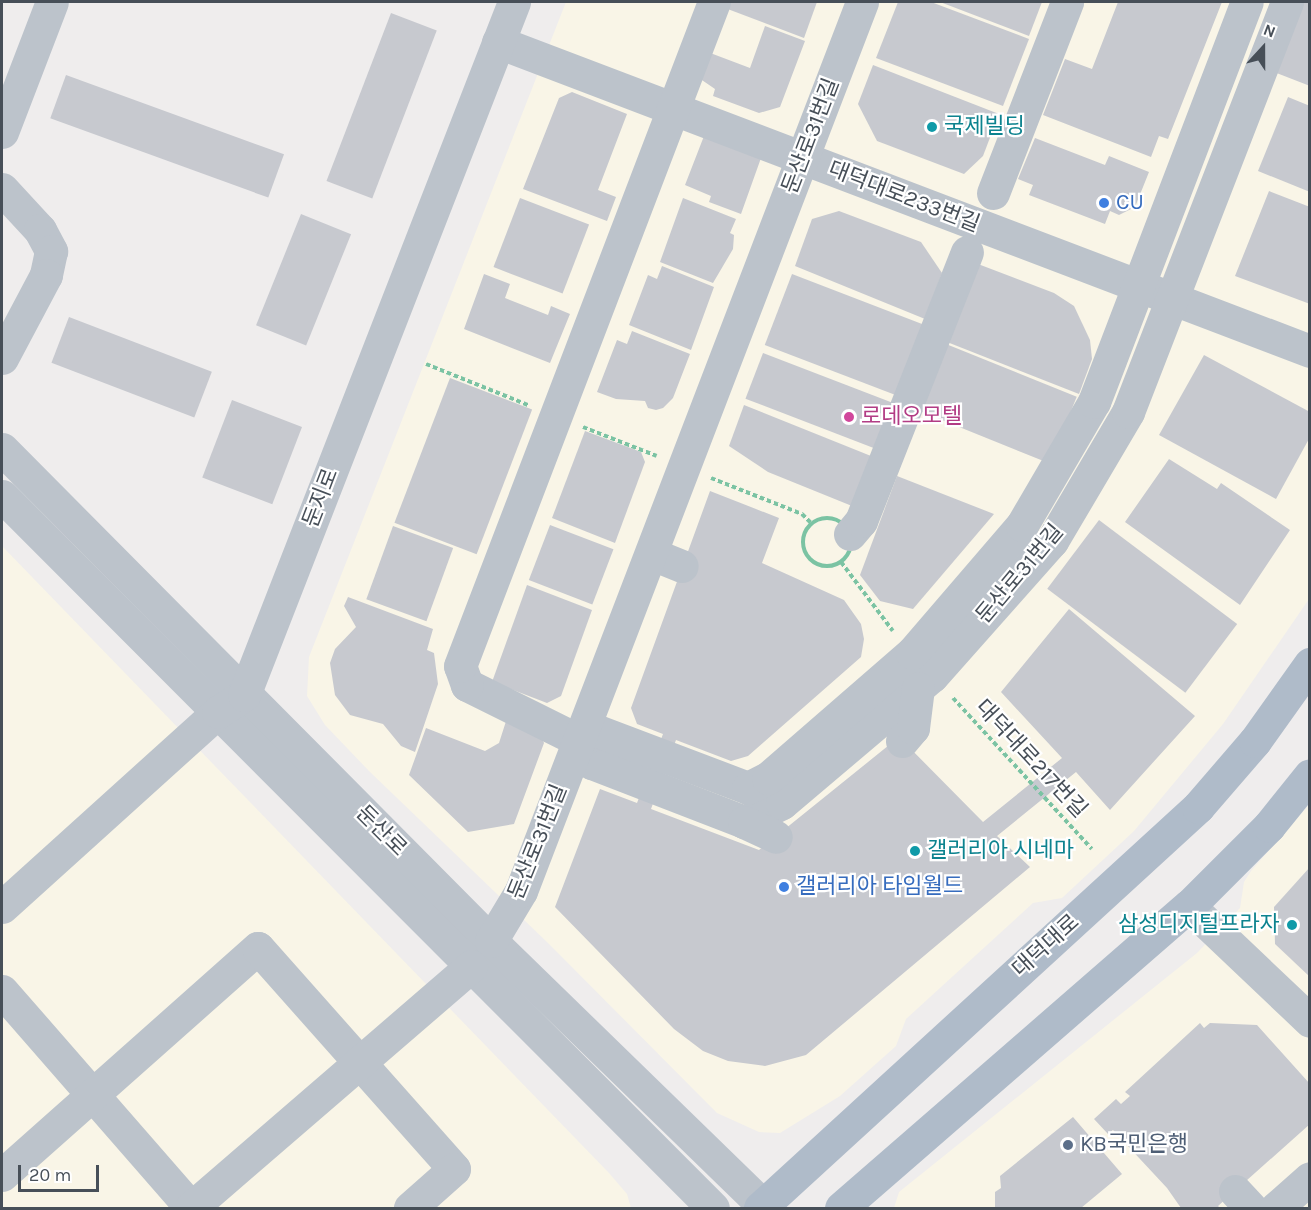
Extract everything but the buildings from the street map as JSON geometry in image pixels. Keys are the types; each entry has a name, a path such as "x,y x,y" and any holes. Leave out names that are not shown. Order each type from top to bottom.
{"main road":[{"name":"대덕대로","path":"763,1208 1198,807 1256,741 1310,664"},
{"path":"841,1209 1189,906 1269,826 1310,775"}],"street":[{"path":"2,132 52,2"},
{"name":"둔지로","path":"2,907 231,703 514,2"},
{"path":"578,740 467,685 460,666 714,2"},
{"name":"둔산로31번길","path":"481,953 521,891 862,2"},
{"path":"993,193 1067,2"},
{"name":"둔산로31번길","path":"578,740 600,732 748,788 768,778 912,653 1022,525 1094,402 1141,286 1247,2"},
{"name":"둔산로31번길","path":"578,740 592,763 744,822 782,803 932,690 1052,541 1128,412 1287,2"},
{"name":"대덕대로233번길","path":"498,42 1310,351"},
{"path":"2,189 40,230 51,251 46,275 2,358"},
{"path":"846,548 861,521 967,252"},
{"name":"둔산로","path":"2,449 231,703"},
{"name":"둔산로","path":"2,496 231,703 481,953 713,1209"},
{"path":"652,554 682,566"},
{"path":"902,741 913,728 932,690"},
{"path":"744,822 776,837"},
{"path":"1189,906 1310,1021"},
{"path":"2,1175 258,948 357,1064 454,1169 410,1209"},
{"path":"2,991 191,1208 481,953"},
{"name":"둔산로","path":"481,953 763,1208"}],"path":[{"path":"704,475 802,514 811,523"},
{"path":"846,548 900,640"},
{"name":"대덕대로217번길","path":"932,690 1092,849"}],"shaded area":[{"path":"566,2 1309,2 1309,599 1223,724 1134,831 1062,898 1033,903 906,1019 896,1046 840,1096 780,1133 759,1132 717,1113 549,944 370,772 325,725 307,696 309,657"},
{"path":"2,546 609,1173 627,1194 631,1208 2,1208"},
{"path":"1309,805 1309,1208 894,1208 899,1192 1197,953 1240,908 1244,882 1251,871"}],"place":[{"name":"국제빌딩","path":"932,127"},
{"name":"CU","path":"1104,203"},
{"name":"로데오모텔","path":"849,417"},
{"name":"갤러리아 시네마","path":"915,851"},
{"name":"갤러리아 타임월드","path":"784,887"},
{"name":"삼성디지털프라자","path":"1292,925"},
{"name":"KB국민은행","path":"1068,1145"}]}
